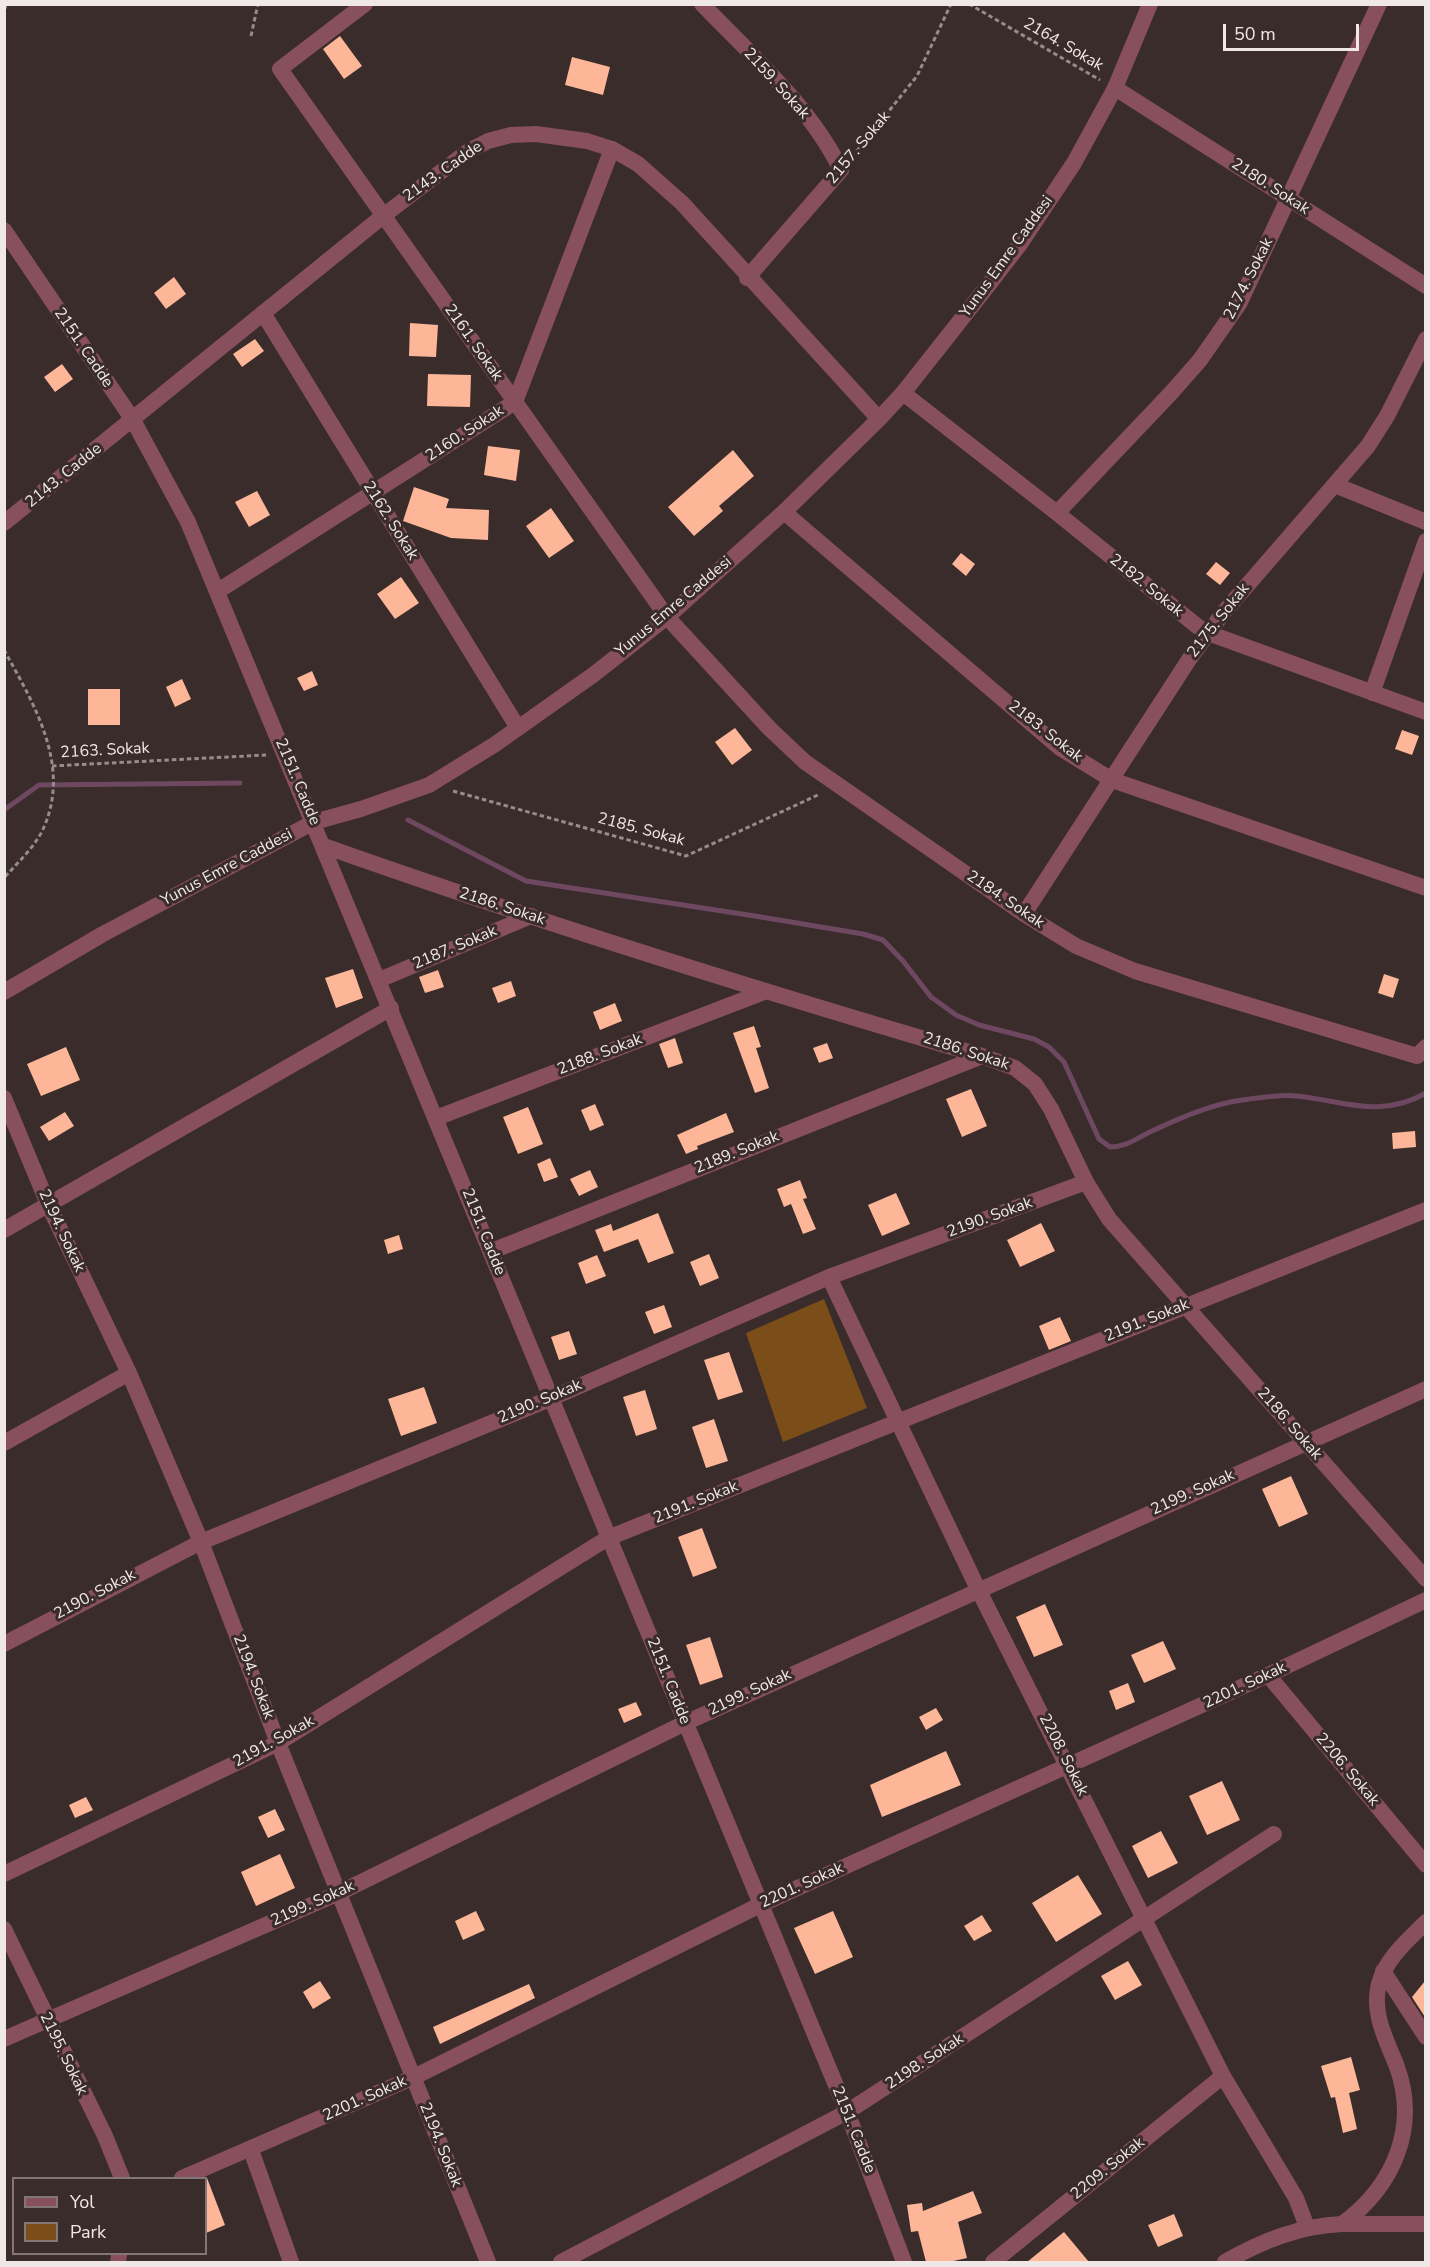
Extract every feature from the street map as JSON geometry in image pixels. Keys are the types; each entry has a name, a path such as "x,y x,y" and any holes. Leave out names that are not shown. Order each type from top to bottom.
{"street":[{"name":"2161. Sokak","path":"365,4 280,69 667,617"},
{"name":"2159. Sokak","path":"702,4 809,120 826,142 841,170"},
{"name":"Yunus Emre Caddesi","path":"4,992 103,934 314,822 361,810 429,784 518,728 593,675 667,617 784,512 903,393 1020,244 1074,163 1114,88 1150,4"},
{"name":"2174. Sokak","path":"1057,513 1170,393 1220,332 1239,304 1379,4"},
{"name":"2180. Sokak","path":"1114,88 1425,286"},
{"name":"2143. Cadde","path":"4,523 383,216 467,152 488,141 511,135 536,134 587,141 612,149 638,164 661,182 879,419"},
{"name":"2160. Sokak","path":"218,591 515,402 612,149"},
{"name":"2157. Sokak","path":"747,278 841,170"},
{"name":"2151. Cadde","path":"4,230 133,420 188,522 847,2112 904,2262"},
{"name":"2162. Sokak","path":"263,313 372,494 518,728"},
{"name":"2175. Sokak","path":"1024,914 1208,633 1368,446 1387,416 1425,339"},
{"name":"2182. Sokak","path":"903,393 1057,513 1174,610 1208,633 1425,712"},
{"path":"1335,486 1425,522"},
{"name":"2183. Sokak","path":"784,512 1060,748 1112,780 1425,888"},
{"path":"1372,693 1425,541"},
{"name":"2184. Sokak","path":"667,617 769,728 805,762 1024,914 1076,946 1135,971 1421,1052"},
{"name":"2186. Sokak","path":"324,846 764,992 982,1056 1015,1068 1035,1084 1051,1109 1086,1182 1109,1219 1425,1579"},
{"name":"2187. Sokak","path":"379,980 531,916"},
{"name":"2188. Sokak","path":"436,1118 764,992"},
{"path":"4,1230 391,1008"},
{"name":"2189. Sokak","path":"492,1251 982,1056"},
{"name":"2194. Sokak","path":"4,1098 48,1204 129,1373 201,1542 278,1743 488,2262"},
{"name":"2190. Sokak","path":"4,1644 201,1542 552,1398 829,1277 1086,1182"},
{"name":"2191. Sokak","path":"4,1874 278,1743 608,1538 1425,1210"},
{"name":"2208. Sokak","path":"829,1277 978,1589 1223,2076 1291,2189 1307,2227"},
{"path":"4,1443 129,1373"},
{"name":"2199. Sokak","path":"4,2040 339,1893 685,1723 1425,1389"},
{"name":"2201. Sokak","path":"184,2177 412,2078 760,1905 1268,1675 1425,1600"},
{"name":"2206. Sokak","path":"1268,1675 1425,1865"},
{"name":"2198. Sokak","path":"561,2262 847,2112 1274,1834"},
{"path":"1342,2224 1358,2212 1381,2186 1398,2153 1403,2135 1404,2095 1377,2010 1378,1984 1383,1971 1425,1922"},
{"name":"2195. Sokak","path":"4,1929 47,2022 105,2136 122,2177"},
{"path":"1383,1971 1425,2037"},
{"name":"2209. Sokak","path":"993,2262 1223,2076"},
{"path":"251,2150 291,2262"},
{"path":"1225,2262 1285,2233 1307,2227 1342,2224 1425,2224"}],"path":[{"path":"4,10 7,4"},
{"path":"251,36 258,4"},
{"name":"2157. Sokak","path":"841,170 917,76 951,4"},
{"name":"2164. Sokak","path":"969,4 1114,88"},
{"name":"2163. Sokak","path":"4,650 48,736 52,766 285,753"},
{"path":"4,878 44,827 50,801 52,766"},
{"name":"2185. Sokak","path":"429,784 686,856 838,786"}],"green space":[{"path":"824,1299 867,1408 783,1442 746,1333"}],"building":[{"path":"340,36 362,66 344,79 323,49"},
{"path":"572,57 610,67 603,95 565,85"},
{"path":"174,277 186,294 166,309 154,293"},
{"path":"410,323 438,325 436,357 409,356"},
{"path":"255,339 264,351 242,367 233,354"},
{"path":"62,364 73,379 55,392 44,377"},
{"path":"428,374 471,375 470,407 427,406"},
{"path":"488,446 520,450 516,481 484,475"},
{"path":"733,450 754,476 719,506 723,511 694,536 668,507"},
{"path":"414,487 449,499 446,508 489,510 488,540 451,538 403,521"},
{"path":"257,491 270,515 249,527 235,502"},
{"path":"551,508 574,541 549,558 526,526"},
{"path":"961,553 975,564 966,576 952,564"},
{"path":"1216,562 1230,573 1220,585 1206,574"},
{"path":"401,577 419,603 395,619 377,594"},
{"path":"312,671 318,685 304,691 297,678"},
{"path":"182,679 191,699 175,707 166,687"},
{"path":"88,689 120,689 120,725 88,725"},
{"path":"735,728 752,750 732,765 715,742"},
{"path":"1402,730 1419,736 1412,755 1395,749"},
{"path":"353,969 363,998 336,1008 325,978"},
{"path":"438,970 444,987 425,993 419,977"},
{"path":"1384,974 1399,979 1393,998 1378,993"},
{"path":"511,981 516,996 498,1003 492,988"},
{"path":"615,1003 622,1021 600,1030 593,1012"},
{"path":"754,1026 761,1047 756,1048 769,1088 755,1093 733,1033"},
{"path":"675,1038 683,1063 668,1068 659,1044"},
{"path":"827,1043 833,1058 819,1063 813,1048"},
{"path":"66,1047 80,1080 41,1096 27,1064"},
{"path":"971,1089 987,1126 962,1137 946,1099"},
{"path":"595,1104 604,1125 590,1131 581,1110"},
{"path":"528,1107 543,1144 518,1154 503,1117"},
{"path":"65,1112 74,1126 49,1141 40,1127"},
{"path":"726,1113 734,1132 697,1146 698,1149 686,1154 677,1135"},
{"path":"1415,1131 1416,1147 1393,1149 1392,1133"},
{"path":"550,1158 558,1177 544,1182 537,1164"},
{"path":"590,1170 598,1187 579,1196 570,1179"},
{"path":"800,1180 807,1198 803,1199 816,1229 803,1234 791,1204 784,1207 777,1189"},
{"path":"896,1193 910,1224 882,1236 868,1205"},
{"path":"658,1213 674,1253 648,1263 638,1239 604,1252 595,1230 611,1224 613,1231"},
{"path":"1041,1223 1055,1251 1020,1267 1007,1240"},
{"path":"399,1235 403,1249 388,1254 384,1240"},
{"path":"709,1254 719,1278 700,1286 690,1262"},
{"path":"597,1255 606,1276 586,1284 578,1263"},
{"path":"664,1305 672,1327 654,1334 645,1312"},
{"path":"1060,1317 1071,1341 1049,1350 1039,1326"},
{"path":"569,1331 577,1354 559,1360 551,1337"},
{"path":"729,1352 743,1392 718,1400 704,1360"},
{"path":"424,1387 437,1423 401,1436 388,1399"},
{"path":"645,1390 657,1429 636,1436 623,1397"},
{"path":"714,1419 728,1461 706,1468 692,1427"},
{"path":"1291,1476 1308,1514 1279,1527 1262,1489"},
{"path":"702,1528 717,1568 693,1577 678,1537"},
{"path":"1045,1604 1063,1645 1034,1657 1016,1617"},
{"path":"710,1637 723,1677 700,1685 686,1645"},
{"path":"1163,1641 1176,1669 1144,1683 1131,1655"},
{"path":"1128,1683 1135,1702 1116,1710 1109,1691"},
{"path":"636,1702 642,1715 624,1723 618,1709"},
{"path":"936,1708 943,1720 926,1730 919,1717"},
{"path":"946,1751 961,1785 882,1817 870,1785"},
{"path":"1222,1781 1240,1820 1207,1835 1189,1796"},
{"path":"86,1797 93,1810 75,1818 69,1805"},
{"path":"275,1809 285,1830 268,1838 258,1817"},
{"path":"1161,1831 1178,1863 1148,1878 1132,1846"},
{"path":"280,1854 295,1888 256,1906 241,1872"},
{"path":"1078,1875 1102,1914 1056,1942 1032,1903"},
{"path":"476,1911 485,1930 463,1940 455,1921"},
{"path":"833,1911 853,1957 815,1974 794,1928"},
{"path":"982,1915 992,1931 974,1941 964,1926"},
{"path":"1128,1961 1142,1985 1115,2000 1101,1976"},
{"path":"320,1981 331,1998 313,2009 303,1992"},
{"path":"1425,1981 1425,2017 1412,1997"},
{"path":"529,1984 535,1998 440,2044 433,2027"},
{"path":"1351,2057 1360,2090 1349,2093 1357,2129 1343,2133 1335,2097 1331,2098 1321,2066"},
{"path":"207,2178 225,2225 207,2233"},
{"path":"973,2191 982,2213 958,2222 967,2258 949,2262 926,2262 918,2231 911,2232 907,2205 922,2203 923,2211"},
{"path":"1174,2214 1183,2236 1158,2247 1148,2225"},
{"path":"1064,2232 1089,2262 1027,2262"}],"waterway":[{"path":"4,810 39,785 240,783"},
{"path":"408,820 526,881 755,916 863,934 883,940 931,997 956,1015 979,1025 1034,1039 1049,1047 1064,1062 1099,1139 1110,1147 1127,1144 1196,1112 1242,1100 1290,1096 1378,1107 1409,1101 1426,1093"}]}
